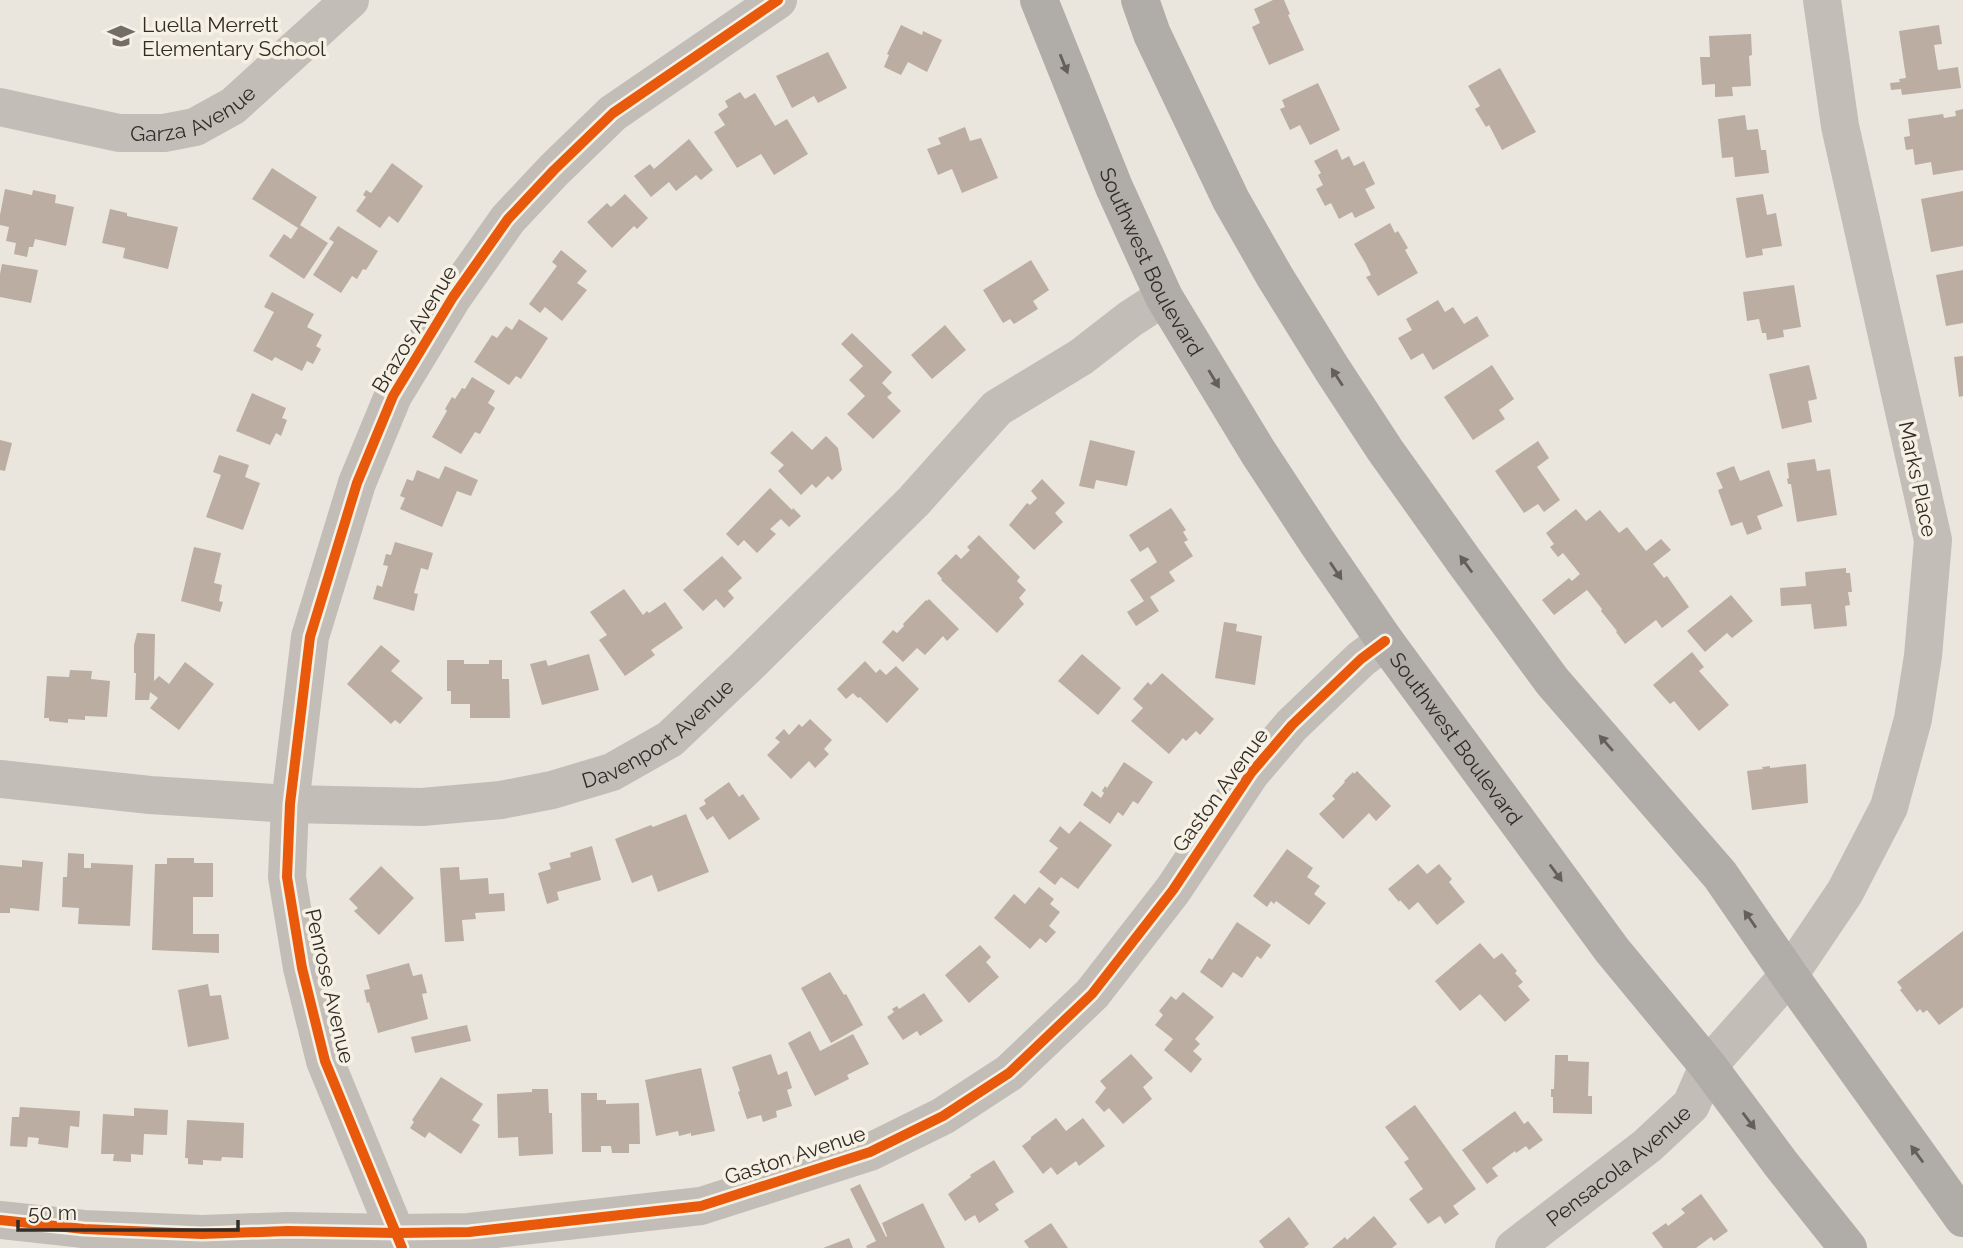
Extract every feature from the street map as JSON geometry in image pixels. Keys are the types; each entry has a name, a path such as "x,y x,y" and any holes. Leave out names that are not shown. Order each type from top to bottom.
{"main road":[{"name":"Southwest Boulevard","path":"1039,0 1114,187 1164,297 1258,452 1385,641 1612,950 1708,1066 1781,1164 1849,1248"},
{"path":"1140,0 1152,34 1231,200 1282,288 1362,415 1552,681 1720,875 1963,1218"}],"street":[{"name":"Garza Avenue","path":"0,107 120,133 164,133 195,127 233,106 350,0"},
{"name":"Brazos Avenue","path":"290,804 310,637 357,484 393,396 453,297 508,219 613,113 778,0"},
{"name":"Marks Place","path":"1789,975 1845,892 1889,807 1915,707 1923,656 1933,540 1840,126 1822,0"},
{"name":"Davenport Avenue","path":"0,779 150,795 290,804 422,807 501,800 552,790 612,772 670,738 745,668 914,500 997,408 1081,357 1164,297"},
{"name":"Gaston Avenue","path":"0,1220 84,1228 202,1234 288,1231 399,1241 701,1206 870,1152 943,1116 1009,1073 1092,994 1173,890 1251,773 1292,725 1361,659 1385,641"},
{"name":"Penrose Avenue","path":"290,804 287,877 302,968 325,1061 399,1241"},
{"name":"Pensacola Avenue","path":"1514,1248 1647,1146 1691,1105 1708,1066 1789,975"}],"building":[{"path":"1273,0 1284,0 1304,50 1269,65 1252,27 1260,23 1254,9"},
{"path":"901,25 922,35 923,31 942,40 927,72 908,62 901,75 884,67"},
{"path":"1939,25 1942,44 1934,45 1938,70 1958,67 1961,88 1902,95 1901,89 1891,90 1890,83 1906,78 1899,31"},
{"path":"1751,34 1751,86 1732,87 1733,96 1715,97 1715,84 1702,85 1700,57 1710,57 1709,36"},
{"path":"828,52 847,88 818,103 814,96 792,108 776,76"},
{"path":"1500,68 1536,132 1502,150 1489,125 1486,127 1475,109 1480,106 1468,86"},
{"path":"1318,83 1340,130 1310,145 1300,125 1290,130 1280,109 1285,107 1282,100"},
{"path":"740,92 745,99 755,93 775,126 787,119 808,154 774,175 761,154 737,168 714,132 725,125 718,114 728,107 725,101"},
{"path":"1963,109 1963,170 1933,175 1931,162 1915,165 1913,149 1906,150 1904,137 1910,136 1908,119 1943,114 1944,118 1956,116 1955,111"},
{"path":"1745,115 1747,130 1758,129 1761,150 1766,150 1769,173 1735,177 1733,157 1722,158 1718,119"},
{"path":"965,127 970,141 981,138 998,178 962,193 952,169 938,175 927,149 941,144 938,138"},
{"path":"689,139 713,170 701,180 696,175 676,191 669,182 651,197 634,176 650,164 654,169"},
{"path":"1337,149 1342,160 1349,156 1354,166 1364,161 1375,184 1365,189 1375,208 1355,218 1352,212 1339,219 1331,203 1325,206 1316,189 1323,185 1318,175 1321,173 1314,161"},
{"path":"392,163 423,186 398,223 389,216 380,228 356,211 366,197 363,195 366,190 371,193"},
{"path":"272,168 317,197 300,225 328,243 304,279 269,256 284,234 291,239 298,228 252,199"},
{"path":"5,189 32,195 33,190 56,195 55,203 74,207 66,246 35,239 33,247 29,247 27,257 14,254 16,243 6,241 9,227 0,225"},
{"path":"1963,191 1963,246 1931,252 1921,199"},
{"path":"625,194 648,218 637,229 634,226 612,248 587,222 607,203 611,207"},
{"path":"1763,194 1767,215 1776,213 1782,246 1762,249 1763,255 1746,258 1736,198"},
{"path":"110,209 127,213 127,216 178,227 168,269 123,258 125,248 102,243"},
{"path":"1390,223 1408,248 1405,250 1418,273 1378,296 1366,277 1371,275 1354,244"},
{"path":"338,226 378,251 366,270 363,269 357,279 352,276 341,293 313,275 334,242 329,239"},
{"path":"561,250 587,271 577,283 587,290 562,321 545,307 540,313 529,304 557,266 552,262"},
{"path":"1031,260 1049,290 1033,301 1038,309 1014,324 1010,319 1003,323 983,290"},
{"path":"2,264 38,270 31,303 0,297"},
{"path":"1963,270 1963,323 1946,326 1936,275"},
{"path":"1794,285 1801,327 1783,330 1784,337 1767,340 1766,333 1762,333 1759,319 1747,321 1743,292"},
{"path":"272,292 314,314 307,327 322,335 316,346 321,349 313,364 307,361 302,371 275,357 272,361 253,351 274,312 264,307"},
{"path":"1438,300 1445,312 1453,307 1464,324 1477,316 1489,336 1433,370 1423,353 1411,360 1398,338 1412,330 1406,319"},
{"path":"519,319 548,338 521,379 516,376 509,385 474,362 492,335 497,338 506,326 512,330"},
{"path":"945,325 966,350 932,379 911,355"},
{"path":"852,333 892,372 882,383 892,393 887,397 901,411 873,439 847,414 865,396 849,380 863,366 841,344"},
{"path":"1963,356 1963,396 1959,397 1954,357"},
{"path":"1492,365 1514,399 1499,410 1505,419 1473,440 1444,397"},
{"path":"1809,365 1817,399 1808,401 1812,422 1782,429 1769,374"},
{"path":"472,377 495,391 488,403 495,408 480,434 475,432 461,454 432,437 452,397 455,399 462,388 465,389"},
{"path":"252,393 286,408 282,418 287,420 281,436 276,433 270,445 236,431"},
{"path":"792,431 812,450 826,436 838,448 842,470 832,480 828,476 816,488 812,484 801,495 778,471 784,465 770,453"},
{"path":"0,440 12,443 5,471 0,470"},
{"path":"1090,440 1135,451 1127,486 1096,480 1094,489 1079,486"},
{"path":"1538,441 1549,458 1537,467 1560,500 1544,512 1538,504 1524,513 1495,471"},
{"path":"219,455 249,465 245,477 260,483 243,530 206,517 221,475 213,472"},
{"path":"1815,459 1817,471 1830,469 1837,515 1797,522 1791,484 1788,484 1787,479 1787,463"},
{"path":"445,466 478,480 471,496 457,491 442,527 400,509 405,498 400,496 407,479 413,481 417,470 439,479"},
{"path":"1734,466 1740,481 1769,470 1783,506 1757,516 1762,529 1747,535 1742,522 1731,526 1718,490 1723,488 1716,473"},
{"path":"1042,479 1065,503 1055,513 1063,522 1034,550 1009,525 1027,503 1030,505 1037,498 1031,491"},
{"path":"770,488 801,516 789,527 781,519 770,529 776,534 757,553 744,540 738,546 726,534"},
{"path":"1171,508 1186,530 1183,532 1188,540 1184,542 1193,556 1169,572 1175,581 1150,597 1159,611 1136,626 1127,612 1144,601 1130,580 1157,562 1148,547 1140,552 1129,535"},
{"path":"1576,509 1586,521 1600,510 1619,533 1627,527 1646,551 1661,539 1671,550 1653,564 1664,578 1667,576 1689,607 1662,628 1656,620 1625,644 1587,590 1554,615 1542,600 1569,578 1572,581 1580,574 1563,553 1558,557 1550,547 1554,544 1546,533"},
{"path":"979,535 1020,577 1017,581 1026,590 1019,598 1024,604 997,633 941,580 937,573 956,554 961,559 970,550 967,547"},
{"path":"395,542 433,553 428,570 421,568 414,593 418,594 414,611 373,599 377,585 382,587 388,566 383,565 386,554 391,555"},
{"path":"194,547 221,553 214,583 222,585 219,601 223,602 220,612 181,601"},
{"path":"722,556 742,578 728,591 734,598 724,608 716,599 703,611 683,590"},
{"path":"1846,568 1846,573 1850,573 1852,592 1848,592 1850,605 1845,606 1847,626 1814,629 1811,604 1781,606 1780,588 1806,586 1805,572"},
{"path":"624,589 643,615 665,602 683,628 651,650 655,655 625,676 599,640 607,635 590,612"},
{"path":"1731,595 1753,621 1732,638 1727,633 1705,652 1687,631"},
{"path":"929,599 959,629 947,641 943,636 925,655 917,648 903,662 882,642 893,630 897,633"},
{"path":"1224,622 1237,624 1236,631 1262,636 1255,685 1215,678"},
{"path":"137,633 155,634 154,681 159,676 169,684 185,662 214,684 179,730 150,708 158,698 150,692 149,700 135,700 134,645"},
{"path":"381,645 400,661 391,671 423,698 400,724 395,720 391,724 347,684"},
{"path":"1692,652 1704,667 1699,671 1729,705 1699,731 1674,701 1670,704 1653,685"},
{"path":"589,654 599,690 542,705 530,664 546,660 548,666"},
{"path":"1082,654 1121,688 1098,715 1058,681"},
{"path":"447,660 464,660 464,664 489,664 489,660 502,660 502,679 509,679 510,718 470,718 470,704 451,704 451,691 447,691"},
{"path":"865,661 876,673 880,669 886,675 896,666 919,689 887,723 860,697 853,693 846,699 837,689"},
{"path":"70,670 92,671 91,679 110,681 107,717 85,716 85,720 68,719 68,723 44,718 47,676 69,677"},
{"path":"1162,673 1214,719 1200,735 1196,731 1186,741 1183,738 1169,754 1131,721 1143,708 1133,699 1148,682 1151,685"},
{"path":"810,719 832,740 824,749 829,754 815,768 809,761 791,779 767,755 780,742 775,738 784,729 789,735 799,724 802,727"},
{"path":"1124,762 1153,782 1138,804 1133,801 1123,816 1118,812 1110,824 1083,805 1092,791 1101,798 1105,786 1107,788"},
{"path":"1806,764 1808,803 1752,810 1747,771 1770,766"},
{"path":"1357,771 1391,806 1376,821 1369,813 1343,839 1319,814 1335,799 1332,796 1344,781"},
{"path":"729,782 739,797 743,794 760,819 729,840 713,816 707,820 699,808 706,804 704,800"},
{"path":"686,814 709,872 658,892 652,875 632,883 615,839"},
{"path":"1080,821 1112,845 1078,889 1061,877 1055,885 1039,872 1058,848 1049,841 1060,826 1069,834"},
{"path":"592,846 601,880 557,892 559,900 547,904 538,873 551,869 549,863 571,857 570,853"},
{"path":"1287,849 1313,868 1307,877 1320,886 1314,894 1326,903 1309,925 1276,901 1274,904 1271,901 1267,907 1253,896"},
{"path":"68,853 84,854 84,868 91,868 91,863 133,865 130,926 78,924 79,908 62,907 63,877 67,877"},
{"path":"167,858 194,858 194,863 213,863 213,897 193,897 193,934 219,934 219,953 152,950 155,864 167,864"},
{"path":"22,860 43,862 39,911 10,908 10,913 0,913 0,865 22,867"},
{"path":"1418,864 1427,874 1439,864 1452,879 1449,882 1465,902 1437,925 1418,902 1409,910 1388,889"},
{"path":"381,866 414,898 379,935 354,911 358,908 349,899"},
{"path":"459,867 460,880 488,878 489,894 504,893 505,911 475,913 476,919 462,920 464,941 445,942 440,868"},
{"path":"1039,887 1054,899 1050,904 1060,912 1049,926 1056,932 1046,943 1040,938 1030,949 994,918 1014,894 1025,904"},
{"path":"1237,922 1271,945 1261,959 1257,956 1242,978 1233,972 1222,988 1200,972 1209,958 1212,960"},
{"path":"1963,931 1963,1007 1939,1025 1927,1010 1923,1013 1920,1009 1917,1012 1897,982"},
{"path":"1480,943 1494,959 1502,953 1517,971 1515,973 1523,982 1518,986 1530,1000 1505,1022 1480,994 1460,1011 1435,981"},
{"path":"980,945 991,957 986,962 999,977 969,1003 945,975"},
{"path":"409,963 413,976 422,974 427,993 422,994 428,1019 378,1033 364,990 370,989 366,975"},
{"path":"830,972 863,1025 831,1043 801,988"},
{"path":"208,984 210,996 221,995 229,1039 188,1047 178,990"},
{"path":"1183,992 1214,1017 1195,1039 1200,1044 1193,1051 1202,1059 1191,1073 1164,1050 1173,1039 1155,1025 1163,1015 1159,1011 1171,996 1176,1000"},
{"path":"924,993 943,1021 920,1036 917,1031 903,1040 887,1017 894,1012 892,1009 897,1006 899,1009"},
{"path":"467,1025 471,1041 415,1053 411,1037"},
{"path":"810,1031 820,1051 853,1034 869,1064 847,1075 849,1079 815,1096 788,1043"},
{"path":"771,1054 778,1075 787,1071 792,1088 787,1090 792,1106 776,1111 777,1117 763,1122 761,1115 747,1119 732,1067"},
{"path":"1131,1054 1153,1078 1143,1087 1152,1099 1123,1124 1109,1108 1104,1112 1095,1102 1106,1088 1100,1081"},
{"path":"1555,1055 1568,1055 1568,1061 1589,1062 1588,1096 1592,1096 1592,1114 1553,1113 1551,1089 1554,1089"},
{"path":"701,1068 715,1131 679,1136 678,1131 656,1136 645,1080"},
{"path":"441,1077 483,1104 472,1120 480,1125 461,1154 429,1132 425,1138 410,1128 414,1122 412,1120"},
{"path":"532,1089 548,1089 549,1113 552,1113 553,1154 519,1156 518,1137 498,1138 497,1094 532,1092"},
{"path":"581,1093 597,1093 597,1100 606,1100 606,1104 639,1103 640,1144 629,1144 629,1153 612,1153 611,1146 601,1146 601,1152 582,1152"},
{"path":"1415,1105 1476,1189 1453,1206 1459,1214 1445,1224 1440,1216 1428,1224 1409,1199 1423,1189 1404,1162 1409,1159 1385,1127"},
{"path":"20,1107 80,1111 79,1127 70,1126 68,1148 38,1144 39,1138 28,1137 27,1147 10,1146 12,1117 19,1117"},
{"path":"134,1108 168,1110 167,1135 144,1134 143,1155 131,1154 131,1162 113,1161 114,1154 101,1154 103,1114 134,1116"},
{"path":"1515,1111 1524,1124 1528,1121 1543,1140 1529,1150 1526,1146 1516,1153 1515,1151 1492,1168 1498,1176 1487,1184 1462,1150"},
{"path":"1056,1118 1066,1131 1083,1118 1105,1146 1079,1166 1076,1161 1057,1175 1051,1167 1043,1174 1022,1146"},
{"path":"187,1120 244,1123 243,1158 222,1157 221,1161 203,1160 203,1165 188,1164 188,1158 185,1158"},
{"path":"994,1160 1014,1192 995,1204 999,1210 979,1223 975,1215 965,1221 948,1194 971,1177 970,1175"},
{"path":"860,1184 886,1237 882,1223 923,1203 945,1248 867,1248 866,1246 876,1241 850,1189"},
{"path":"1701,1194 1728,1231 1714,1241 1711,1237 1696,1248 1663,1248 1652,1233 1666,1223 1668,1226 1685,1213 1681,1209"},
{"path":"1374,1216 1397,1244 1392,1248 1332,1248 1345,1237 1347,1240"},
{"path":"1289,1217 1309,1244 1304,1248 1264,1248 1259,1241"},
{"path":"1051,1223 1068,1248 1029,1248 1024,1241"},
{"path":"849,1238 853,1248 823,1248"}],"cycle path":[{"path":"402,1248 325,1061 302,968 287,877 290,804 310,637 357,483 393,396 453,297 508,219 613,113 778,0"},
{"path":"0,1220 84,1229 202,1234 288,1231 469,1232 701,1206 870,1152 943,1116 1009,1073 1092,994 1173,890 1251,773 1292,725 1361,659 1385,641"}],"place":[{"name":"Luella Merrett Elementary School","path":"121,36"}]}
